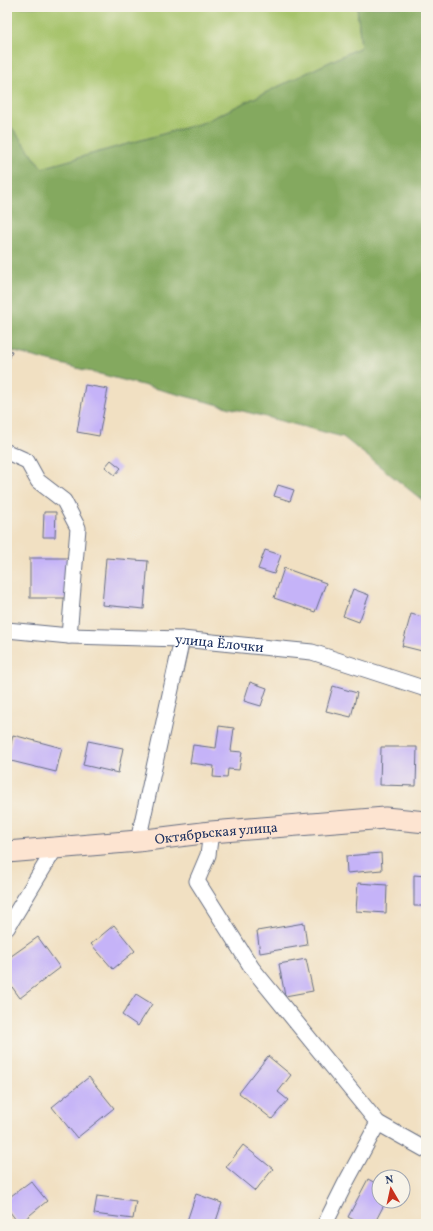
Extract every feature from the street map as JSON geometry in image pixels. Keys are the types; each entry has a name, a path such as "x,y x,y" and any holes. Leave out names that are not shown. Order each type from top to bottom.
{"street":[{"path":"7,452 27,462 38,481 64,501 78,528 69,636"},
{"name":"улица Ёлочки","path":"7,630 69,636 182,639 312,652 426,689"},
{"path":"138,841 182,639"},
{"name":"Октябрьская улица","path":"7,852 138,841 211,832 385,818 426,822"},
{"path":"211,832 208,855 197,881 252,968 378,1123 426,1150"},
{"path":"7,928 56,847"},
{"path":"325,1224 378,1123"}],"green space":[{"path":"7,7 357,7 361,47 202,123 42,168 7,121"},
{"path":"357,7 426,7 426,503 343,437 7,350 7,121 42,168 202,123 361,47"}],"building":[{"path":"7,349 12,351 7,366"},
{"path":"85,385 108,389 99,436 77,432"},
{"path":"111,460 121,468 115,475 105,467"},
{"path":"278,485 294,490 290,501 274,496"},
{"path":"44,512 56,512 55,537 43,537"},
{"path":"265,550 281,555 274,574 258,569"},
{"path":"30,558 69,558 69,598 30,598"},
{"path":"106,558 148,561 144,609 102,605"},
{"path":"284,568 326,583 315,612 274,598"},
{"path":"353,589 369,595 359,622 343,616"},
{"path":"411,614 426,618 426,652 402,646"},
{"path":"250,682 267,688 261,706 244,701"},
{"path":"333,686 357,693 351,717 326,711"},
{"path":"219,726 234,728 231,751 242,752 239,770 228,769 227,778 213,777 214,766 190,763 193,745 216,748"},
{"path":"13,735 62,748 56,772 7,760"},
{"path":"88,741 123,748 118,773 83,765"},
{"path":"381,747 417,747 416,786 380,785"},
{"path":"381,853 382,870 347,873 346,856"},
{"path":"414,875 426,876 426,906 414,906"},
{"path":"358,883 387,885 386,913 356,911"},
{"path":"304,923 307,945 260,953 257,931"},
{"path":"114,925 135,951 113,969 91,944"},
{"path":"38,937 60,968 20,998 7,980 7,959"},
{"path":"306,959 313,991 285,996 279,964"},
{"path":"136,994 152,1004 138,1026 122,1015"},
{"path":"268,1056 291,1075 278,1092 288,1100 272,1119 239,1093"},
{"path":"89,1077 114,1108 77,1138 52,1107"},
{"path":"243,1145 273,1169 255,1191 226,1167"},
{"path":"368,1179 371,1181 371,1209 382,1209 374,1224 362,1224 348,1217"},
{"path":"31,1181 47,1201 19,1224 7,1208 7,1199"},
{"path":"196,1194 222,1203 215,1224 186,1224"},
{"path":"97,1196 136,1201 133,1219 94,1214"}]}
